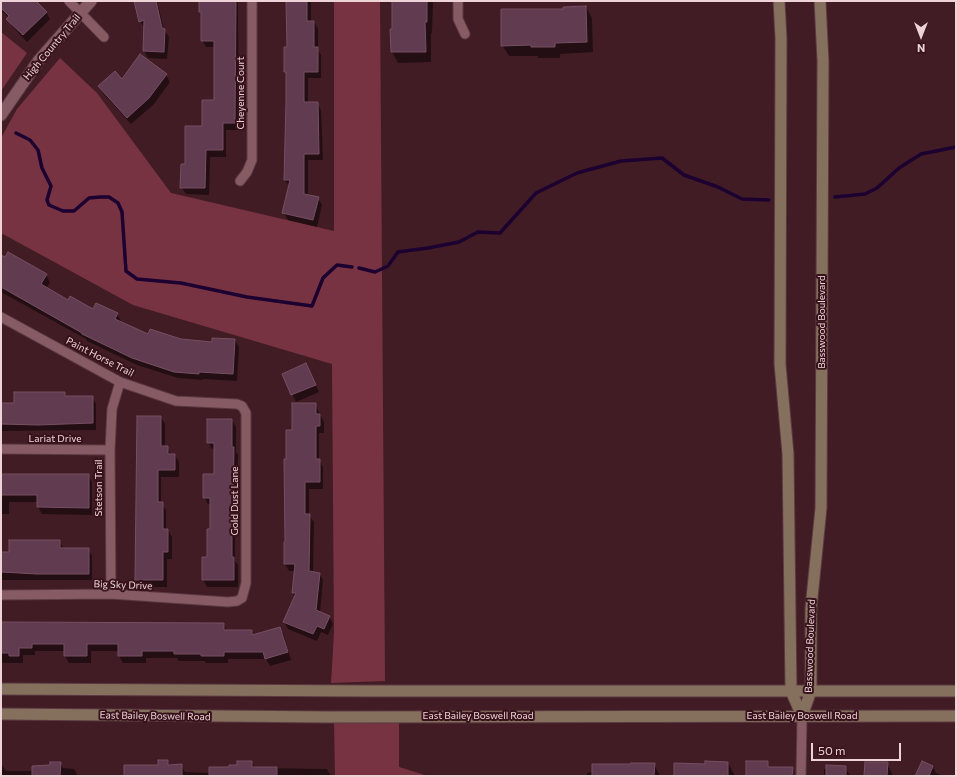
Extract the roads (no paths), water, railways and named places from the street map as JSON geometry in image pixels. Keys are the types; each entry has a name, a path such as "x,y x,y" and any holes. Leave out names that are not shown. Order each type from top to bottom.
{"main road":[{"name":"Basswood Boulevard","path":"779,1 781,38 780,382 788,462 791,691 802,716"},
{"name":"Basswood Boulevard","path":"802,716 811,691 811,608 820,526 821,491 823,61 820,1"},
{"path":"1,689 364,691 956,691"},
{"name":"East Bailey Boswell Road","path":"1,714 328,717 956,716"}],"street":[{"path":"69,1 104,37"},
{"name":"High Country Trail","path":"1,115 39,60 91,1"},
{"name":"Cheyenne Court","path":"240,181 252,160 252,1"},
{"path":"458,1 458,19 465,34"},
{"name":"Paint Horse Trail","path":"1,317 120,382 176,401 237,404 242,406"},
{"name":"Stetson Trail","path":"111,594 110,450 112,409 120,382"},
{"name":"Gold Dust Lane","path":"242,406 246,413 246,584 242,598"},
{"name":"Lariat Drive","path":"1,450 110,450"},
{"name":"Big Sky Drive","path":"1,595 111,594 228,602 237,601 242,598"},
{"path":"801,776 802,716"}],"waterway":[{"path":"16,133 30,140 38,150 42,168 51,186 47,200 49,205 63,211 74,211 89,198 109,197 118,203 122,212 126,271 137,279 181,283 247,297 312,306 323,278 337,265 352,267"},
{"path":"835,197 865,194 877,188 899,168 921,154 956,147"},
{"path":"359,268 375,272 388,266 398,252 459,242 478,232 500,233 536,193 577,173 621,161 662,158 684,175 718,187 742,199 769,200"}]}
